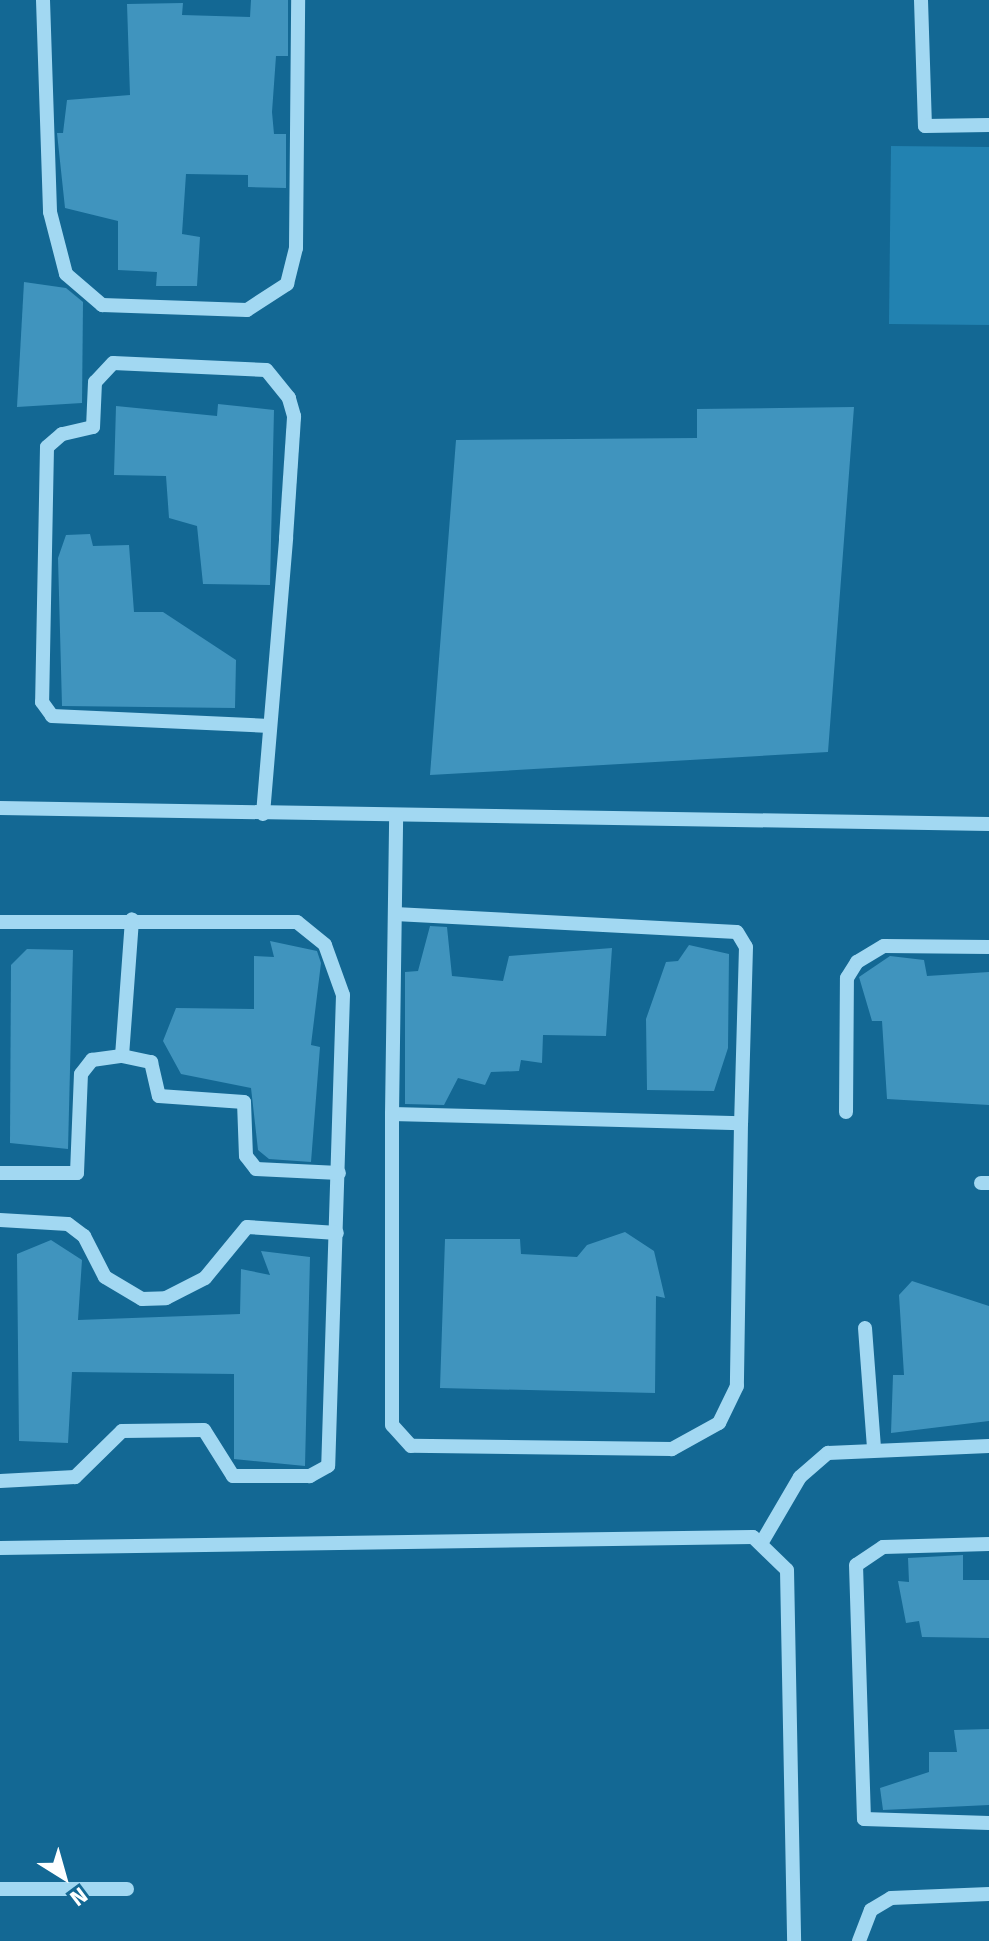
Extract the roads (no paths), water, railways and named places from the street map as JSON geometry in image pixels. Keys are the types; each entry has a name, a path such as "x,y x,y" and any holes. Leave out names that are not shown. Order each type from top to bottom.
{"street":[{"path":"43,0 50,212 66,274 102,305 247,310 287,284 296,248 298,0"},
{"path":"921,0 925,126 989,125"},
{"path":"263,814 270,726 294,416 289,398 266,370 113,363 95,382 93,427 62,434 47,447 42,702 52,716 270,726"},
{"path":"0,808 989,824"},
{"path":"395,914 737,932 746,947 737,1386 719,1423 672,1449 411,1446 392,1425 392,1114 396,816"},
{"path":"122,1056 132,919"},
{"path":"0,922 132,919 297,922 325,945 343,995 332,1455 320,1473 233,1476 204,1430 122,1431 75,1477 0,1481"},
{"path":"846,1112 847,978 857,962 884,946 989,947"},
{"path":"0,1173 77,1173 81,1074 92,1060 122,1056 151,1062 159,1096 244,1102 246,1156 256,1169 339,1173"},
{"path":"392,1114 741,1123"},
{"path":"0,1220 68,1224 84,1236 105,1277 142,1299 166,1298 205,1278 247,1227 337,1233"},
{"path":"865,1328 874,1449"},
{"path":"762,1542 811,1466 828,1453 989,1446"},
{"path":"0,1548 762,1542 787,1570 789,1592 794,1941"},
{"path":"989,1544 883,1547 856,1565 856,1593 864,1819 989,1823"},
{"path":"0,1889 127,1889"},
{"path":"859,1941 871,1910 891,1898 989,1894"}]}
